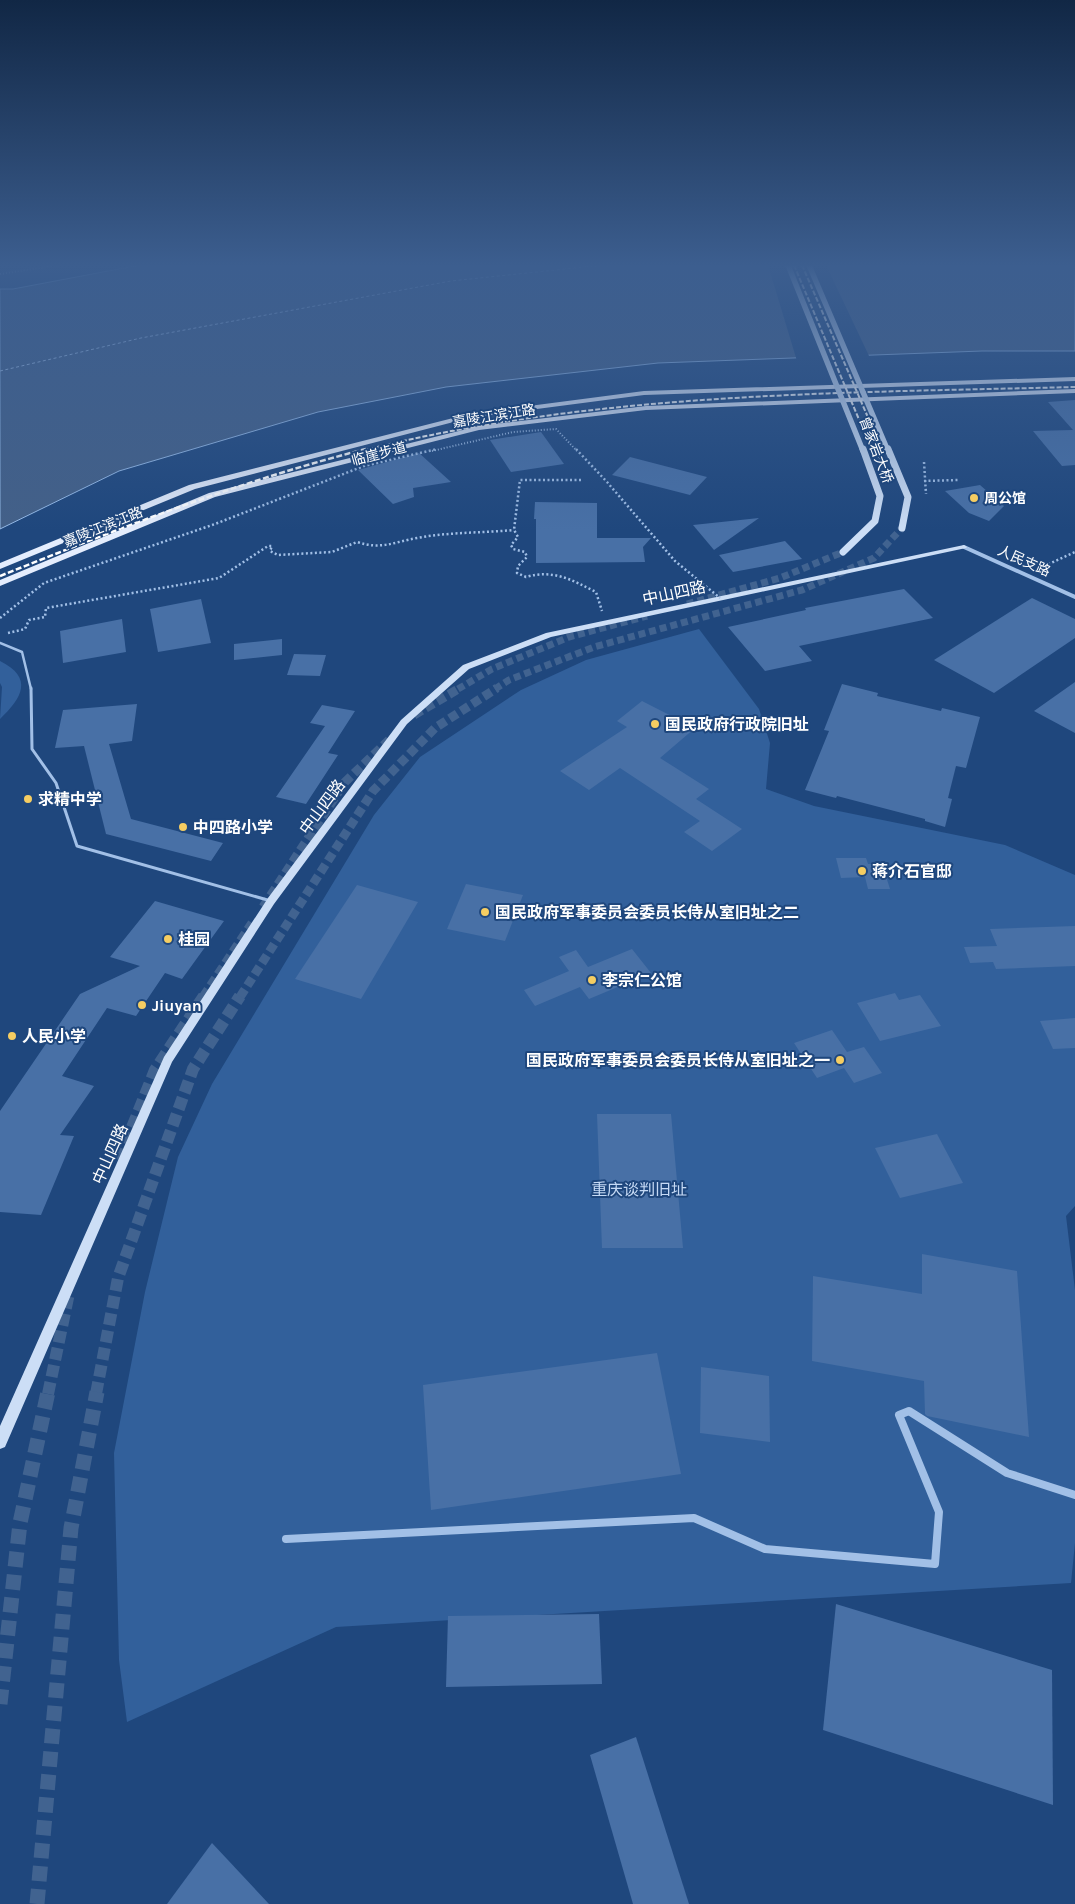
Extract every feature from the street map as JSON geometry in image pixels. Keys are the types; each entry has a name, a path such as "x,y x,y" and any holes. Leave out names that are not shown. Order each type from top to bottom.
{"main road":[{"name":"曾家岩大桥","path":"823,354 880,496 875,521 843,552"},
{"name":"曾家岩大桥","path":"847,354 908,497 902,528"},
{"name":"嘉陵江滨江路","path":"0,566 192,487 470,416 644,393 1075,378"},
{"name":"嘉陵江滨江路","path":"0,583 212,495 480,428 656,407 1075,392"},
{"name":"中山四路","path":"0,1442 168,1060 271,901 404,722 466,667 549,635 964,547"}],"street":[{"name":"人民支路","path":"964,547 1075,597"},
{"path":"286,1539 694,1518 765,1549 935,1564 939,1512 898,1415 909,1410 1007,1473 1075,1495"}],"lane":[{"path":"0,643 22,652 31,689 32,749 47,764 58,783 77,846 271,901"}],"path":[{"name":"临崖步道","path":"0,618 44,583 215,524 364,466 513,432 556,429 607,482 675,561 720,598"},
{"path":"924,462 926,494"},
{"path":"581,480 520,480 514,530 518,537 511,545 513,549 525,552 528,557 518,566 516,573 526,577 540,572 566,576 596,592 603,612 612,621"},
{"path":"924,482 959,480"},
{"path":"0,635 25,629 29,620 45,616 46,608 219,578 268,546 272,546 270,550 278,555 332,552 357,542 369,546 398,544 417,538 514,530"},
{"path":"1026,575 1075,552"}],"green space":[{"name":"重庆谈判旧址","path":"699,629 759,709 770,743 766,789 814,806 1005,845 1075,875 1075,1206 1066,1216 1075,1290 1075,1543 1071,1583 336,1627 127,1722 119,1660 114,1453 145,1292 178,1157 212,1084 374,815 420,757 521,690 586,660"},
{"path":"0,661 17,674 21,681 21,688 19,696 0,719 2,687 0,683"}],"shaded area":[{"path":"0,354 905,354 658,363 446,387 318,412 119,471 0,529"}],"pier":[{"path":"795,354 868,354 870,358 797,361"}],"building":[{"path":"1075,400 1075,465 1062,466 1033,431 1073,430 1048,402"},
{"path":"541,432 564,464 511,472 490,440"},
{"path":"419,453 451,482 413,488 414,497 393,504 358,470"},
{"path":"630,457 707,477 690,495 612,475"},
{"name":"周公馆","path":"980,485 1004,506 989,521 969,513 945,491"},
{"path":"535,502 597,503 597,538 651,538 643,547 645,562 536,563"},
{"path":"759,518 714,550 693,525"},
{"path":"785,541 802,559 733,572 719,555"},
{"path":"904,589 933,618 799,646 812,661 765,671 728,627 806,610 805,608"},
{"path":"1032,598 1075,619 1075,638 994,693 934,660"},
{"path":"201,599 211,643 158,652 150,609"},
{"path":"122,619 126,652 63,663 60,631"},
{"path":"282,639 282,655 234,660 234,644"},
{"path":"294,654 326,655 320,676 287,675"},
{"path":"1075,682 1075,733 1034,711"},
{"path":"842,684 878,693 877,696 941,711 942,708 980,717 966,768 956,766 948,798 952,799 945,827 925,821 925,819 837,796 836,798 805,790 829,731 824,730"},
{"path":"642,701 695,728 660,758 709,789 696,799 742,829 712,851 684,832 700,821 620,768 589,790 560,771 627,727 617,721"},
{"path":"137,704 132,741 109,744 131,819 223,843 211,861 106,834 84,746 55,748 63,710"},
{"path":"322,705 355,711 328,753 338,755 306,804 276,797 325,726 310,723"},
{"name":"蒋介石官邸","path":"836,858 866,858 868,864 882,864 890,889 868,889 865,877 841,878"},
{"name":"国民政府军事委员会委员长侍从室旧址之二","path":"466,884 523,895 505,941 447,929"},
{"path":"357,885 418,902 361,999 295,979"},
{"path":"155,901 224,921 182,979 165,973 136,1016 107,1008 62,1076 94,1086 60,1135 74,1136 41,1215 0,1212 0,1111 80,994 140,966 110,957"},
{"path":"1075,926 1075,966 996,969 993,962 970,963 964,947 997,946 990,929"},
{"name":"李宗仁公馆","path":"632,949 651,973 589,999 580,987 535,1006 524,990 569,971 559,957 576,950 588,967"},
{"path":"895,993 899,1000 920,995 941,1026 880,1041 857,1003"},
{"path":"1075,1018 1075,1048 1053,1049 1040,1021"},
{"name":"国民政府军事委员会委员长侍从室旧址之一","path":"832,1030 847,1052 864,1047 882,1073 854,1083 844,1068 817,1078 794,1043"},
{"path":"597,1114 671,1114 683,1248 602,1248"},
{"path":"937,1134 963,1183 900,1198 875,1148"},
{"path":"922,1254 1017,1271 1029,1437 927,1416 925,1414 924,1381 812,1361 813,1276 922,1294"},
{"path":"657,1353 681,1474 431,1510 423,1385"},
{"path":"701,1367 769,1376 770,1442 700,1433"},
{"path":"836,1604 1052,1670 1053,1805 823,1730"},
{"path":"599,1614 602,1684 446,1687 448,1616"},
{"path":"636,1737 689,1904 633,1904 590,1755"},
{"path":"212,1843 269,1904 167,1904"}],"ferry route":[{"path":"0,371 73,354"}],"tunnel":[{"path":"495,689 509,680 594,647 802,590 874,558 902,528"},
{"path":"687,604 780,578 843,552"},
{"path":"458,689 492,669 569,637 647,616"},
{"path":"414,715 460,688"},
{"path":"240,997 373,791 435,728 497,688"},
{"path":"263,907 345,782 389,740"},
{"path":"203,997 252,923"},
{"path":"119,1160 155,1070 204,996"},
{"path":"96,1394 118,1278 193,1069 240,996"},
{"path":"48,1394 69,1293"},
{"path":"0,1704 20,1523 48,1392"},
{"path":"37,1904 71,1528 97,1392"}],"railway":[{"path":"831,354 848,393"},
{"path":"840,354 857,392"},
{"path":"857,392 1075,387"},
{"path":"848,393 857,392"},
{"path":"857,392 873,429 886,451"},
{"path":"361,451 449,432 537,417 626,406 716,399 848,393"},
{"path":"848,393 863,429 876,451"},
{"path":"0,576 181,506 273,476 366,449"},
{"path":"875,449 888,471"},
{"path":"885,449 900,473"}],"place":[{"name":"周公馆","path":"974,498"},
{"name":"国民政府行政院旧址","path":"655,724"},
{"name":"求精中学","path":"28,799"},
{"name":"中四路小学","path":"183,827"},
{"name":"蒋介石官邸","path":"862,871"},
{"name":"国民政府军事委员会委员长侍从室旧址之二","path":"485,912"},
{"name":"桂园","path":"168,939"},
{"name":"李宗仁公馆","path":"592,980"},
{"name":"Jiuyan","path":"142,1005"},
{"name":"人民小学","path":"12,1036"},
{"name":"国民政府军事委员会委员长侍从室旧址之一","path":"840,1060"}]}
